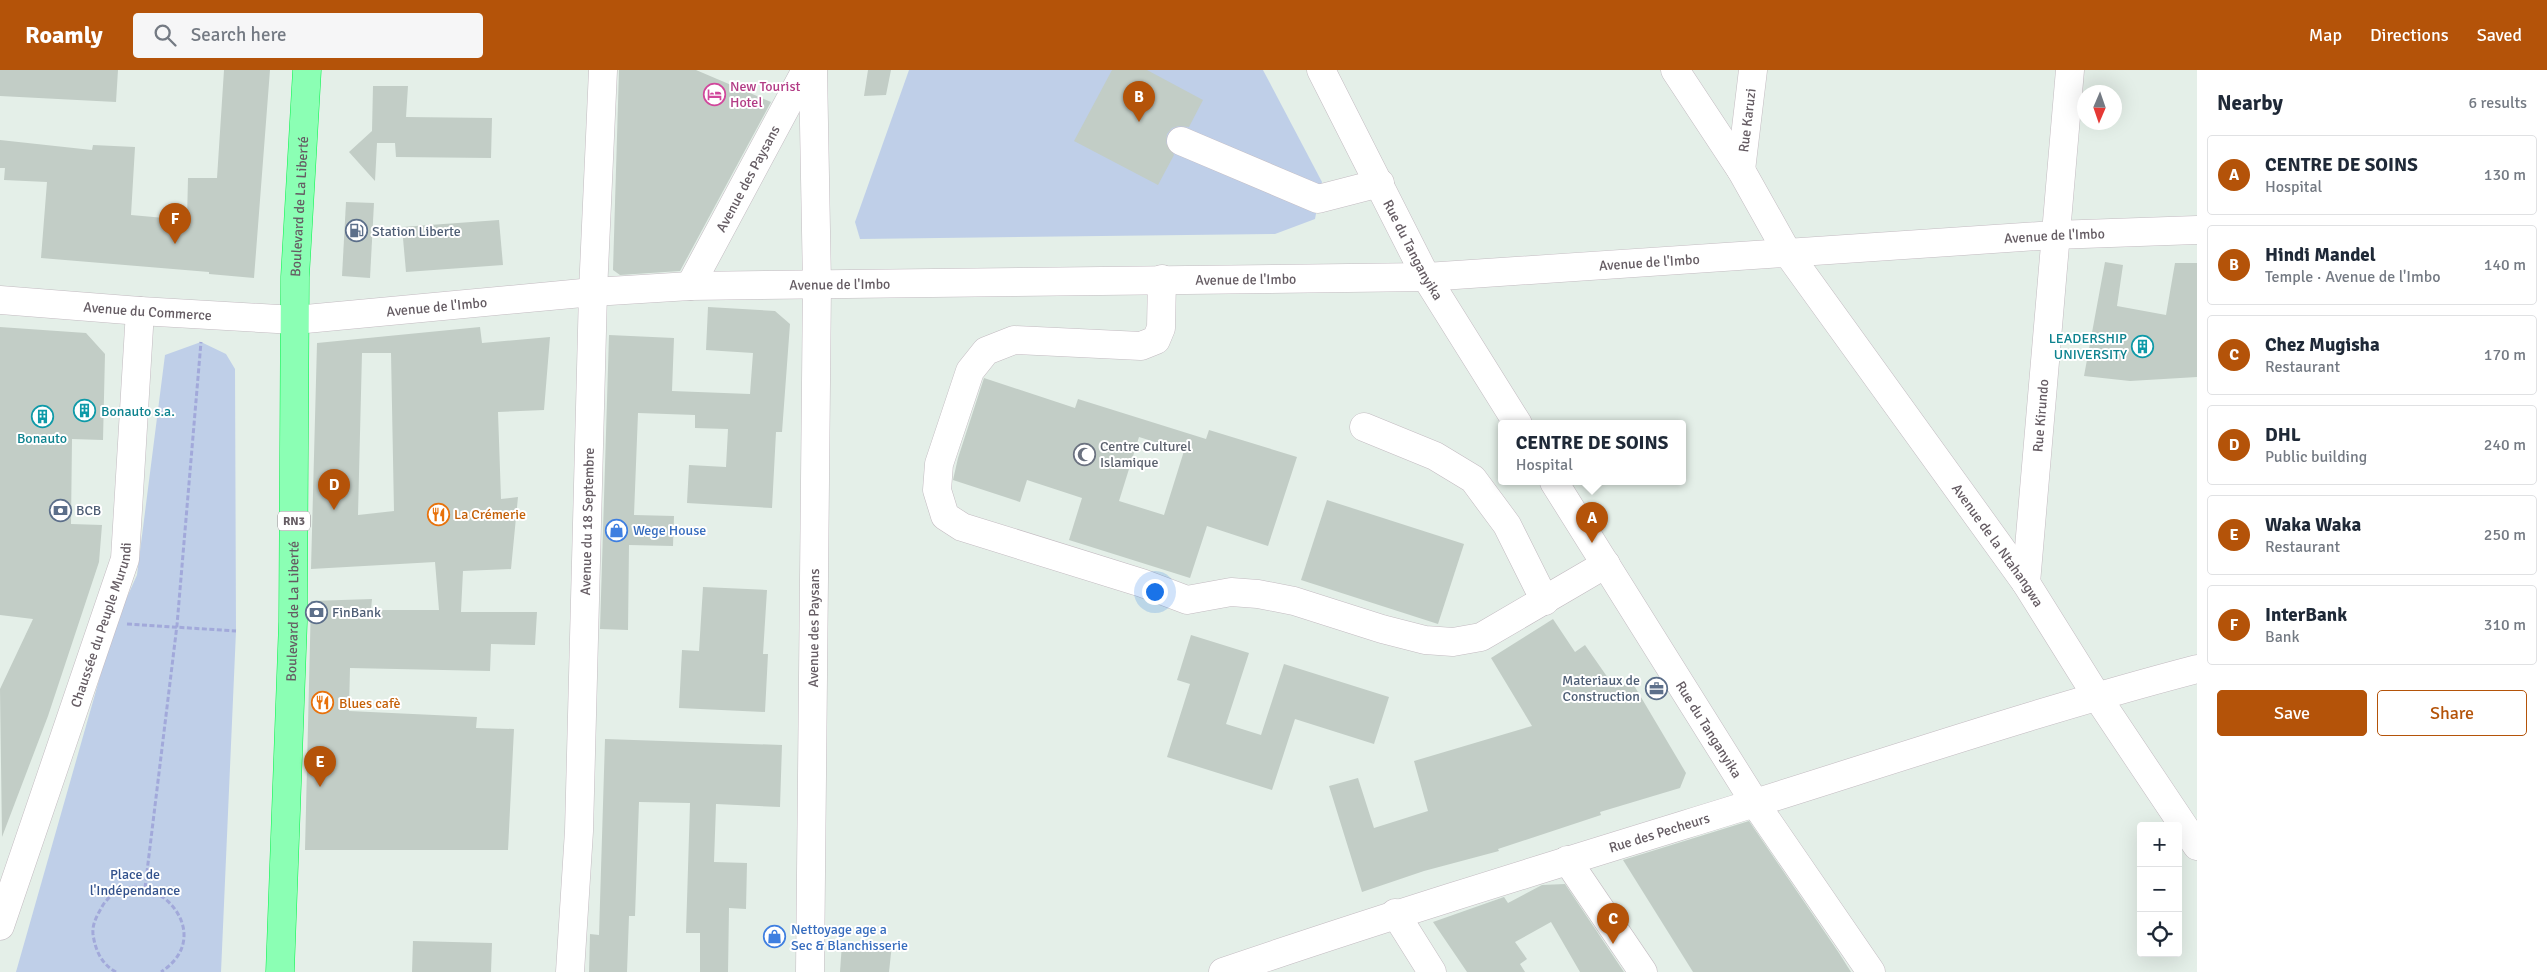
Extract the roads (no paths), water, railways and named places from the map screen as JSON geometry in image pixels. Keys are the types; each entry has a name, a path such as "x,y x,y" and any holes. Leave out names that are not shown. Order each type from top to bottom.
{"highway":[{"name":"Boulevard de La Liberté","path":"280,972 293,622 294,320 307,70"}],"street":[{"name":"Avenue du 18 Septembre","path":"570,972 579,831 593,292 603,70"},
{"name":"Avenue des Paysans","path":"690,286 806,70"},
{"name":"Avenue des Paysans","path":"810,972 817,284 813,70"},
{"name":"Rue du Tanganyika","path":"1321,70 1426,277 1515,420"},
{"name":"Avenue de la Ntahangwa","path":"1675,70 1741,170 1787,252 2026,583 2096,695 2197,846"},
{"name":"Rue Karuzi","path":"1741,170 1753,70"},
{"name":"Rue Kirundo","path":"2026,583 2054,235 2070,70"},
{"path":"1181,141 1318,199 1380,183"},
{"name":"Avenue de l'Imbo","path":"294,320 593,292 690,286 1426,277 2054,235 2197,230"},
{"path":"1162,280 1161,328 1156,340 1141,346 1014,340 986,351 970,371 940,464 938,490 945,516 962,526 1142,583 1187,600 1232,592 1294,600 1382,629 1425,640 1453,642 1481,637 1606,564"},
{"name":"Avenue du Commerce","path":"0,300 294,320"},
{"name":"Chaussée du Peuple Murundi","path":"3,909 125,559 140,311"},
{"path":"1364,428 1434,456 1473,479 1507,525 1545,601"},
{"name":"Rue du Tanganyika","path":"1556,485 1755,803 1871,972"},
{"name":"Rue des Pecheurs","path":"1223,972 1395,913 1755,803 2096,695 2197,669"},
{"path":"1567,860 1643,972"},
{"path":"1395,913 1432,972"}],"place":[{"name":"New Tourist Hotel","path":"714,94"},
{"name":"Hindi Mandel","path":"1139,122"},
{"name":"Station Liberte","path":"356,231"},
{"name":"InterBank","path":"175,244"},
{"name":"LEADERSHIP UNIVERSITY","path":"2143,346"},
{"name":"Bonauto s.a.","path":"85,411"},
{"name":"Bonauto","path":"42,416"},
{"name":"Centre Culturel Islamique","path":"1084,454"},
{"name":"BCB","path":"60,510"},
{"name":"DHL","path":"334,510"},
{"name":"La Crémerie","path":"438,514"},
{"name":"Wege House","path":"617,530"},
{"name":"CENTRE DE SOINS","path":"1592,543"},
{"name":"FinBank","path":"316,612"},
{"name":"Materiaux de Construction","path":"1656,688"},
{"name":"Blues cafè","path":"323,703"},
{"name":"Waka Waka","path":"320,787"},
{"name":"Nettoyage age a Sec & Blanchisserie","path":"775,937"},
{"name":"Chez Mugisha","path":"1613,944"}],"park label":[{"name":"Place de l'Indépendance","path":"135,882"}]}
